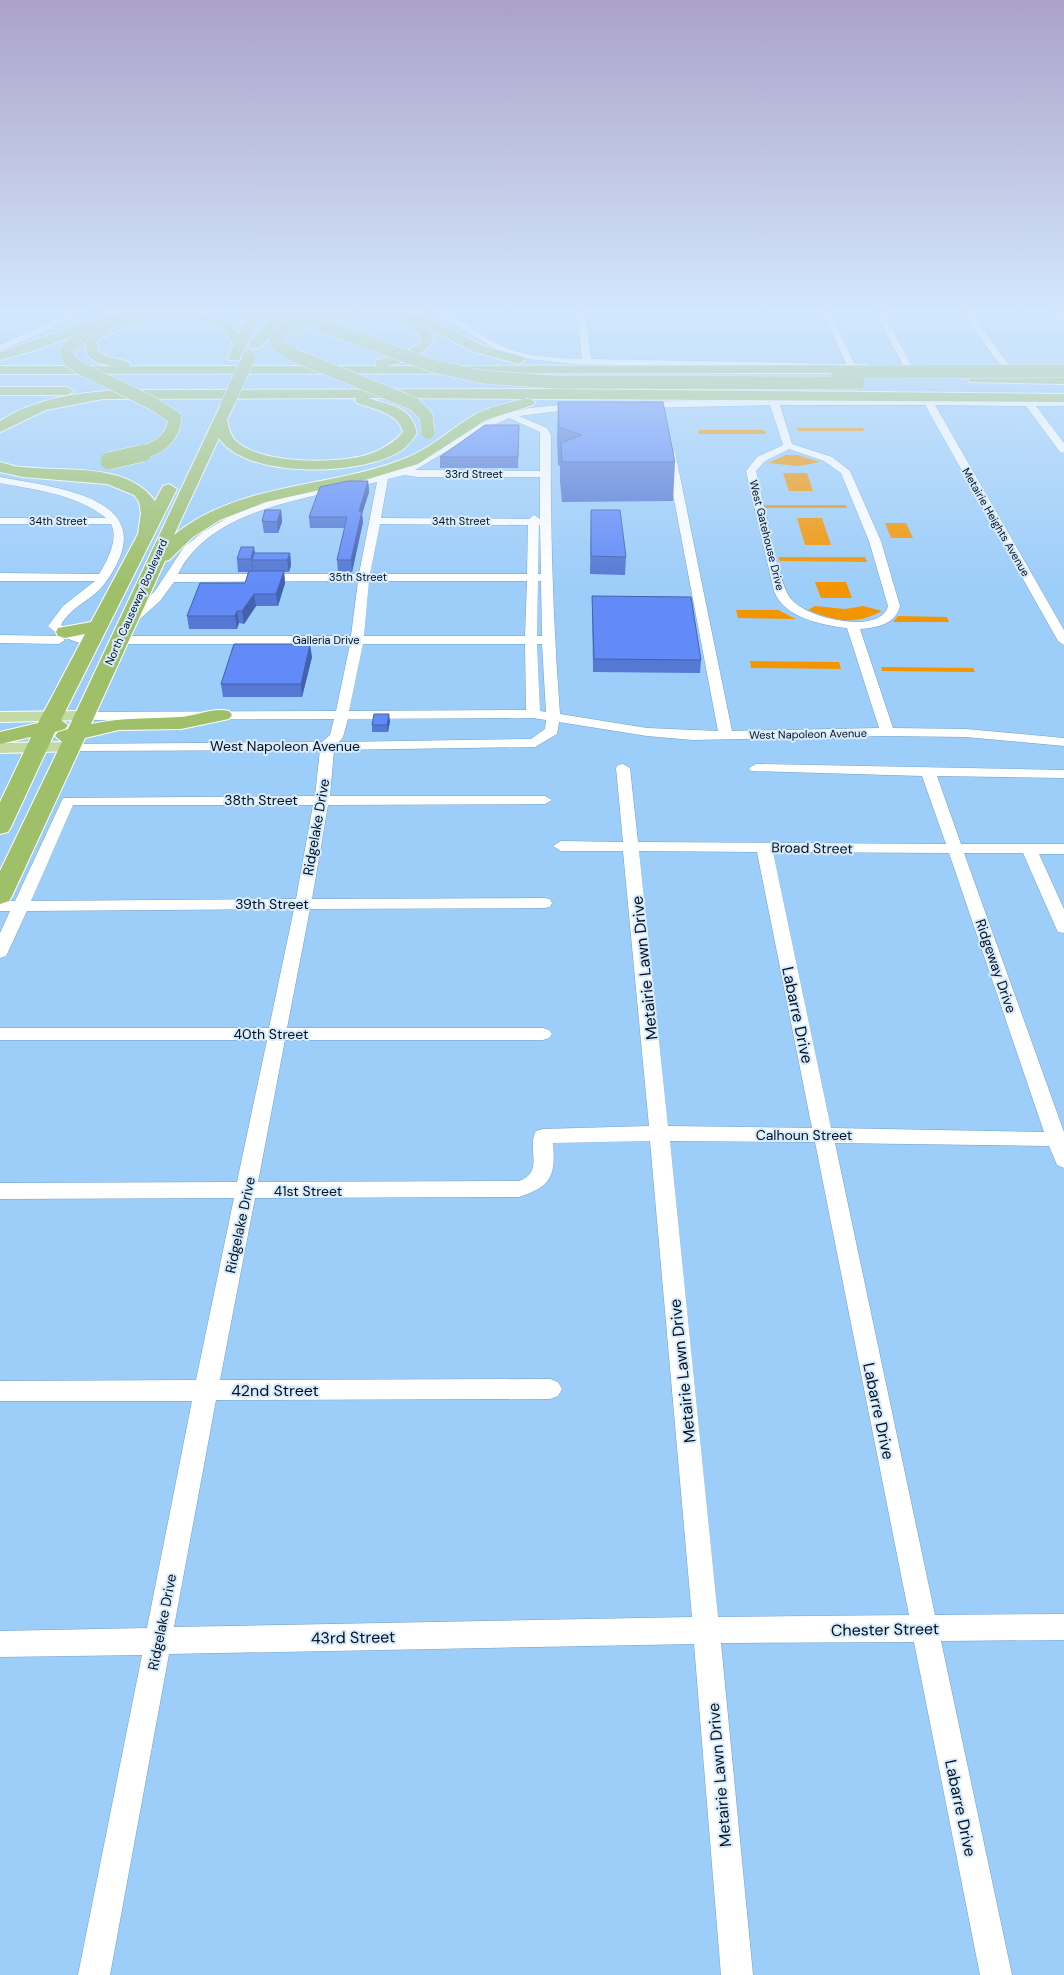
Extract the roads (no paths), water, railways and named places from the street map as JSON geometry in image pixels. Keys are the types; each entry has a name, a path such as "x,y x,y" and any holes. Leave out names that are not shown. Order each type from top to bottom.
{"highway":[{"path":"0,428 28,411 73,400"},
{"path":"3,460 12,457 38,463 73,464 109,461 156,447 169,438 176,426 176,418 146,400"},
{"path":"210,406 213,400"},
{"name":"North Causeway Boulevard","path":"0,896 155,566 160,548 229,400"},
{"path":"220,420 224,434 232,446 250,456 288,465 316,466 358,461 388,452 401,445 410,432 407,420 398,413 362,400"},
{"path":"155,566 184,533 219,514 259,499 394,460 423,442 429,427 426,416 414,404 405,400"},
{"path":"259,499 360,477 413,461 481,417 521,403 538,400"},
{"path":"3,460 21,472 97,476 126,484 140,493 148,503 149,511 144,537"},
{"name":"North Causeway Boulevard","path":"0,827 6,800 44,731 176,475"},
{"path":"62,636 93,637 103,631 124,632"},
{"path":"93,637 103,651 88,684 93,697"},
{"path":"0,738 44,731 77,732 119,724 181,723 222,715"}],"main road":[{"name":"West Napoleon Avenue","path":"0,717 44,731 77,732"},
{"name":"West Napoleon Avenue","path":"0,748 44,731"}],"street":[{"path":"774,402 788,446 828,458 841,466 875,541 894,611 881,620 853,627 887,732"},
{"path":"631,405 774,402 1064,403"},
{"name":"Metairie Heights Avenue","path":"928,402 1064,641"},
{"path":"1029,403 1064,450"},
{"path":"661,404 664,419"},
{"path":"124,632 163,591 181,558 193,545 220,526 239,516 275,503 403,471 432,459 482,427 510,415 554,408 592,406"},
{"path":"510,415 544,430 546,435 539,474"},
{"path":"497,420 518,426 535,434 539,474 540,522 547,577 548,640 553,716"},
{"path":"668,443 726,736"},
{"name":"West Gatehouse Drive","path":"788,446 761,459 751,471 770,559 782,597 789,605 800,611 831,622 853,627"},
{"name":"33rd Street","path":"403,471 418,474 539,474"},
{"name":"Ridgelake Drive","path":"94,1975 206,1390 303,904 326,774 327,745 336,737 342,716 357,640 364,577 383,477"},
{"path":"0,480 94,503 115,521 120,530 120,539 102,578 86,585 59,603 47,619 44,629 49,636 62,636 72,644 93,637"},
{"name":"34th Street","path":"0,521 115,521"},
{"name":"34th Street","path":"376,521 540,522"},
{"path":"533,714 531,640 533,577 540,522"},
{"path":"0,577 102,578"},
{"name":"35th Street","path":"170,578 547,577"},
{"name":"Galleria Drive","path":"124,632 357,640 548,640"},
{"path":"5,639 62,636"},
{"name":"West Napoleon Avenue","path":"222,715 533,714 647,732 693,736 887,732 966,733 1064,742"},
{"path":"244,715 290,723 293,732 272,745"},
{"name":"West Napoleon Avenue","path":"77,732 272,745 506,745 535,742 552,731 553,716"},
{"name":"Metairie Lawn Drive","path":"623,768 652,1038 658,1135 686,1402 737,1975"},
{"path":"756,768 1064,774"},
{"name":"Ridgeway Drive","path":"928,771 1060,1139 1064,1160"},
{"name":"38th Street","path":"20,906 68,801 545,800"},
{"name":"Broad Street","path":"561,846 955,850 1064,849"},
{"name":"Labarre Drive","path":"764,848 996,1975"},
{"path":"1029,849 1064,928"},
{"name":"39th Street","path":"0,906 544,902"},
{"path":"0,952 20,906"},
{"name":"40th Street","path":"0,1034 543,1034"},
{"name":"Calhoun Street","path":"543,1136 822,1134 1060,1139"},
{"name":"41st Street","path":"0,1192 519,1189 534,1185 541,1178 544,1166 543,1136"},
{"name":"42nd Street","path":"0,1391 550,1389"},
{"name":"Chester Street","path":"706,1630 1064,1627"},
{"name":"43rd Street","path":"0,1644 706,1630"}]}
